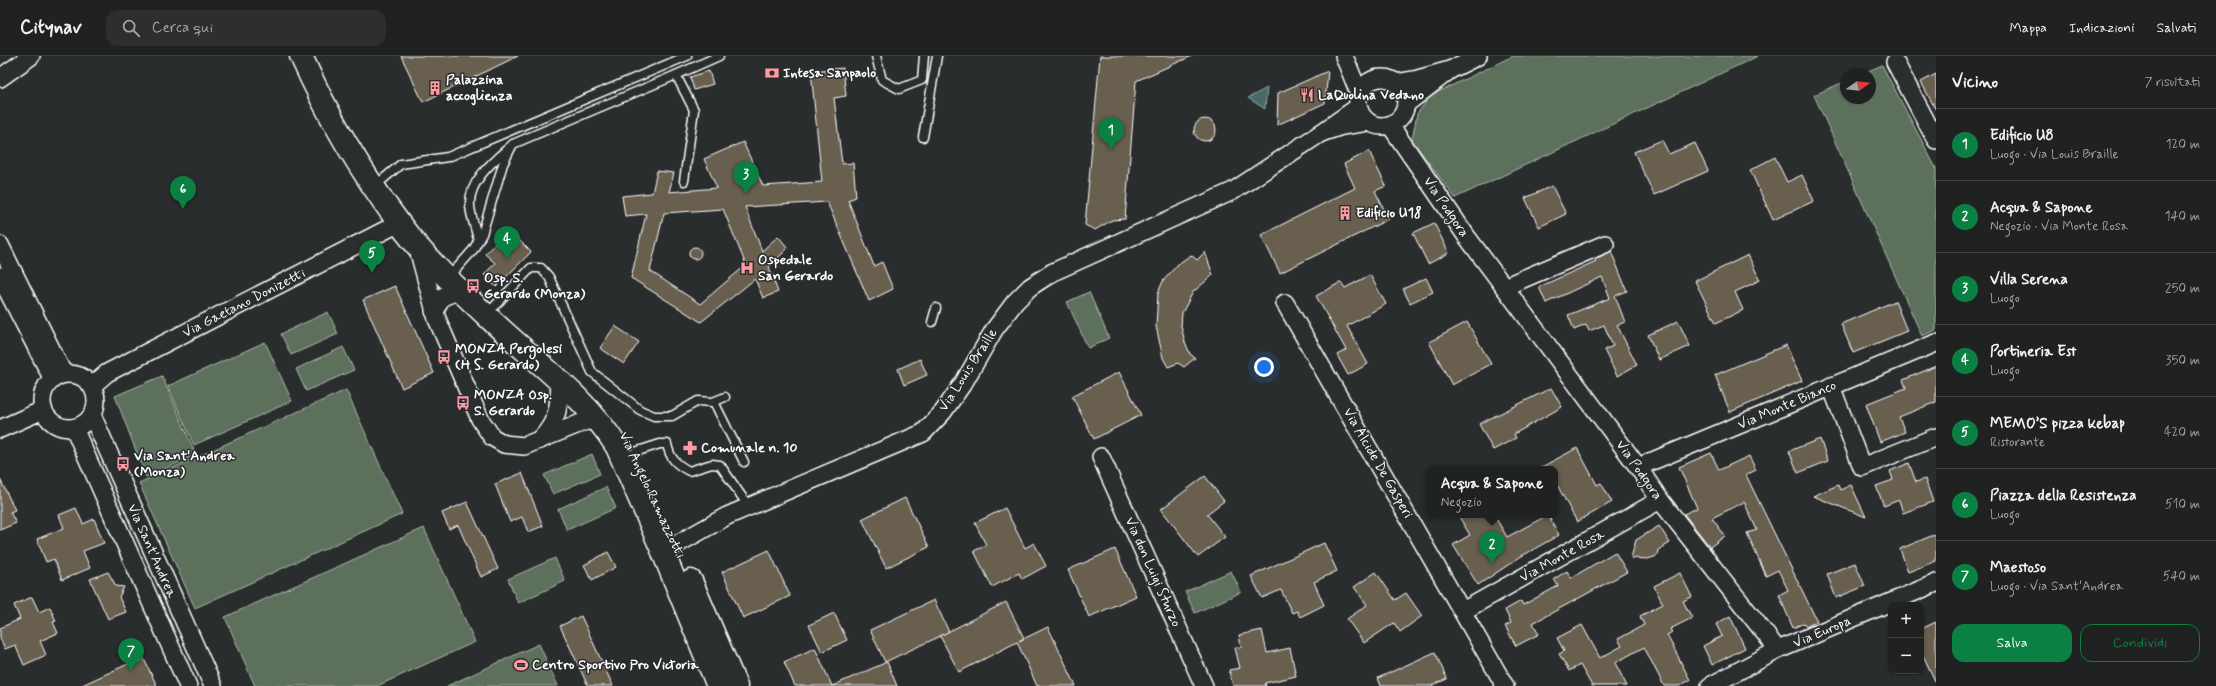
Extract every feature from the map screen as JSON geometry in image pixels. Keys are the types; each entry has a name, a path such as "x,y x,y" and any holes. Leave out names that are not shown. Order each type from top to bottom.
{"street":[{"path":"0,78 31,56"},
{"path":"301,56 336,124 399,223 417,245 454,284 560,382 560,407 545,435 537,443"},
{"path":"1344,56 1368,122"},
{"path":"1321,133 1359,100 1364,86 1372,80 1381,79 1395,82 1418,79 1450,70 1478,56"},
{"path":"1895,62 1936,140"},
{"path":"1406,104 1450,70"},
{"path":"1321,133 1342,126 1368,122 1380,126 1390,125 1403,113 1406,104 1405,96 1395,82"},
{"name":"Via Podgora","path":"1390,125 1467,237 1638,467 1660,500 1778,650"},
{"name":"Via Louis Braille","path":"669,549 727,516 923,433 943,412 964,382 994,330 1030,287 1053,272 1233,191 1321,133"},
{"name":"Via Gaetano Donizetti","path":"92,386 107,373 399,223"},
{"path":"1504,287 1605,244"},
{"path":"0,245 57,376"},
{"path":"417,245 425,270 434,311 480,419 488,432 504,444 524,446 537,443 580,424 594,421 599,422"},
{"path":"0,276 50,374 57,376 76,374 85,379 92,386 96,400 92,415 83,424 74,428 58,426 50,421 43,410 42,396 57,376"},
{"path":"434,311 442,297 454,284"},
{"name":"Via Alcide De Gasperi","path":"1285,303 1505,686"},
{"name":"Via Monte Bianco","path":"1638,467 1936,343"},
{"name":"Via Angelo Ramazzotti","path":"560,382 599,422 616,447 669,549 736,686"},
{"name":"Via Angelo Ramazzotti","path":"560,382 618,425 625,432 635,452 718,686"},
{"path":"1830,386 1862,467 1936,437"},
{"path":"0,429 43,410"},
{"name":"Via Sant'Andrea","path":"92,415 213,686"},
{"name":"Via Sant'Andrea","path":"74,428 188,686"},
{"name":"Via don Luigi Sturzo","path":"1101,457 1204,686"},
{"name":"Via Monte Rosa","path":"1463,611 1660,500"},
{"name":"Via Europa","path":"1710,686 1778,650 1936,583"}],"lane":[{"path":"375,186 401,164 448,157 687,56"},
{"path":"478,240 470,206 473,190 491,163 513,144 719,56"},
{"path":"876,56 882,80 899,89 922,80 924,56"},
{"path":"923,137 937,56"},
{"path":"676,75 694,110 684,181"},
{"path":"454,284 487,221 503,164 513,144"},
{"path":"486,315 531,268 541,268 549,277 592,372 640,410 654,416 672,416 698,401 714,402 725,397"},
{"path":"932,322 936,308"},
{"path":"714,402 744,462"},
{"path":"635,452 660,444 667,444 669,456 676,464 688,471 712,464 720,465 749,506"}],"green space":[{"path":"1513,56 1758,56 1455,198 1412,140 1417,114 1430,96"},
{"path":"1882,65 1936,168 1936,330 1922,336 1814,95 1840,84 1840,104 1876,104 1875,68"},
{"path":"1089,292 1109,338 1088,348 1067,302"},
{"path":"328,312 338,334 291,355 281,334"},
{"path":"265,342 292,401 194,445 168,386"},
{"path":"343,347 354,370 306,391 296,369"},
{"path":"162,376 196,455 146,477 115,396"},
{"path":"346,390 402,514 195,608 139,483"},
{"path":"592,454 600,474 553,494 544,475"},
{"path":"606,487 616,508 567,530 558,509"},
{"path":"424,528 475,642 377,686 255,686 225,617"},
{"path":"555,558 565,581 518,603 508,579"},
{"path":"1231,571 1241,592 1195,613 1185,592"},
{"name":"Centro Sportivo Pro Victoria","path":"539,644 558,686 447,686"}],"water":[{"path":"1267,88 1265,109 1248,98"}],"building":[{"name":"Palazzina accoglienza","path":"401,56 518,56 423,102"},
{"path":"1100,56 1192,56 1136,81 1125,219 1112,220 1095,230 1085,225"},
{"path":"843,68 846,96 834,98 842,164 853,163 856,197 848,200 874,266 882,262 893,289 869,301 827,202 745,207 762,251 778,236 788,248 769,267 778,292 763,298 755,279 701,322 631,278 646,214 625,216 622,196 652,193 657,171 674,173 669,192 717,188 704,159 743,142 763,186 822,182 811,71","holes":["723,209 746,265 700,304 650,271 664,213"]},
{"path":"709,71 713,84 694,90 690,77"},
{"path":"1328,71 1325,103 1277,125 1278,93"},
{"path":"1936,74 1936,110 1921,82"},
{"path":"1205,119 1213,122 1216,130 1213,138 1205,141 1197,138 1194,130 1197,122"},
{"path":"1662,140 1669,154 1695,143 1708,171 1654,195 1634,152"},
{"name":"Edificio U18","path":"1369,151 1386,186 1375,191 1389,219 1280,273 1261,235 1355,188 1344,164"},
{"path":"1775,157 1787,182 1802,175 1814,201 1773,220 1750,170"},
{"path":"1552,186 1566,214 1539,227 1525,198"},
{"path":"1434,223 1449,253 1428,264 1413,233"},
{"path":"517,238 531,252 496,287 484,275 495,263 485,254 499,239 507,248"},
{"path":"693,247 697,247 701,253 697,259 693,259 689,255 689,251"},
{"path":"1611,251 1627,291 1615,296 1625,322 1617,325 1637,365 1617,376 1604,350 1613,346 1604,325 1589,331 1586,325 1574,330 1568,315 1610,298 1602,277 1546,303 1539,287 1596,261 1595,259"},
{"path":"1205,252 1213,275 1193,292 1182,313 1181,326 1185,342 1190,354 1195,358 1184,367 1178,363 1168,367 1163,358 1156,326 1158,293 1163,281 1178,264 1191,255 1197,260"},
{"path":"1748,255 1760,280 1735,292 1743,310 1716,323 1695,281"},
{"path":"1370,275 1386,304 1347,326 1368,364 1348,375 1337,355 1346,350 1316,296 1341,282 1345,288"},
{"path":"1426,278 1433,292 1410,303 1403,289"},
{"path":"395,286 434,373 402,388 363,300"},
{"path":"1895,301 1907,331 1853,353 1841,324"},
{"path":"1678,321 1690,346 1659,360 1648,335"},
{"path":"1467,322 1491,364 1452,385 1429,342"},
{"path":"615,326 639,342 624,364 600,348"},
{"path":"1786,345 1802,381 1730,412 1715,375"},
{"path":"920,359 927,375 904,385 898,369"},
{"path":"1936,366 1936,402 1899,417 1905,432 1880,442 1866,404 1906,388 1903,380"},
{"path":"1119,372 1141,415 1094,439 1072,396"},
{"path":"1551,388 1562,407 1514,434 1516,438 1493,450 1479,424"},
{"path":"1820,439 1828,461 1798,473 1789,451"},
{"path":"1577,448 1597,485 1601,483 1612,502 1577,522 1558,487 1558,466 1544,466"},
{"path":"1711,453 1719,470 1749,456 1756,470 1746,475 1817,621 1806,627 1804,623 1793,628 1779,595 1788,590 1778,570 1766,576 1747,533 1757,530 1744,502 1712,518 1725,536 1710,547 1684,514 1697,508 1679,467"},
{"path":"1909,463 1916,482 1925,479 1933,502 1903,513 1899,500 1884,506 1876,486 1893,480 1890,471"},
{"path":"522,473 543,526 528,532 522,517 510,522 495,484"},
{"path":"1205,476 1224,501 1207,514 1225,537 1198,557 1161,509"},
{"path":"0,479 15,510 10,512 16,523 0,530"},
{"path":"1838,485 1840,490 1851,485 1866,517 1813,496"},
{"path":"905,498 929,547 886,568 862,519"},
{"path":"467,502 498,569 481,577 458,525 449,529 442,513"},
{"path":"76,508 83,524 94,519 104,543 83,551 90,568 62,580 54,559 46,562 37,539 64,528 59,515"},
{"path":"1005,508 1025,548 1034,543 1046,566 1022,579 1019,573 992,587 974,551 986,545 975,523"},
{"path":"1460,518 1496,518 1507,537 1542,518 1550,518 1559,535 1520,557 1478,585 1453,545 1470,535"},
{"path":"1659,526 1670,543 1658,550 1657,556 1648,559 1631,558 1636,540"},
{"path":"1936,534 1936,561 1908,572 1900,549"},
{"path":"1324,543 1337,571 1314,582 1324,605 1300,617 1297,611 1292,613 1281,590 1262,598 1251,576"},
{"path":"1115,549 1136,596 1089,617 1068,570"},
{"path":"769,550 790,596 743,618 722,572"},
{"path":"608,552 616,567 592,580 584,565"},
{"path":"1615,552 1627,572 1533,623 1539,634 1516,646 1505,626 1511,623 1505,610 1521,601 1523,605 1558,586 1554,579 1567,571 1571,578"},
{"path":"1855,563 1865,586 1836,598 1827,574"},
{"path":"108,572 116,586 124,587 119,597 126,612 108,619 90,579"},
{"path":"1376,572 1395,600 1406,593 1422,616 1400,632 1394,623 1364,643 1347,619 1367,605 1354,587"},
{"path":"1680,573 1692,597 1683,601 1692,618 1670,629 1672,632 1667,635 1690,680 1679,686 1664,686 1644,647 1615,663 1627,686 1592,686 1580,665 1569,671 1559,654 1564,651 1557,638 1582,625 1600,658 1622,646 1618,639 1644,625 1640,616 1663,604 1654,586"},
{"path":"32,597 39,612 50,607 56,621 53,622 58,633 40,641 46,655 24,665 15,645 5,649 0,638 0,628 20,619 14,605"},
{"path":"934,600 949,632 885,662 870,630"},
{"path":"1006,602 1024,638 1019,641 1048,627 1076,686 1037,686 1017,642 959,672 940,636"},
{"path":"834,613 847,640 822,652 809,625"},
{"path":"581,616 613,686 588,686 560,626"},
{"path":"1730,616 1745,648 1712,665 1703,646 1722,636 1716,624"},
{"path":"1936,622 1936,683 1924,657 1924,628"},
{"path":"1262,630 1267,653 1290,648 1296,676 1265,683 1266,686 1233,686 1229,670 1240,668 1235,648 1241,647 1239,635"},
{"path":"815,648 832,686 795,686 784,662"},
{"path":"1435,652 1447,679 1431,686 1381,686 1378,678"},
{"path":"143,657 157,686 80,686"},
{"path":"887,662 897,686 832,686"}],"place":[{"name":"Intesa Sanpaolo","path":"772,73"},
{"name":"Palazzina accoglienza","path":"435,88"},
{"name":"LaQuolina Vedano","path":"1307,95"},
{"name":"Edificio U8","path":"1111,150"},
{"name":"Villa Serena","path":"746,194"},
{"name":"Piazza della Resistenza","path":"183,209"},
{"name":"Edificio U18","path":"1345,213"},
{"name":"Portineria Est","path":"507,259"},
{"name":"Ospedale San Gerardo","path":"747,268"},
{"name":"MEMO’S pizza kebap","path":"372,273"},
{"name":"Osp. S. Gerardo (Monza)","path":"473,286"},
{"name":"MONZA Pergolesi (H S. Gerardo)","path":"444,357"},
{"name":"MONZA Osp. S. Gerardo","path":"463,403"},
{"name":"Comunale n. 10","path":"690,448"},
{"name":"Via Sant'Andrea (Monza)","path":"123,464"},
{"name":"Acqua & Sapone","path":"1492,564"},
{"name":"Centro Sportivo Pro Victoria","path":"521,665"},
{"name":"Maestoso","path":"131,671"}]}
